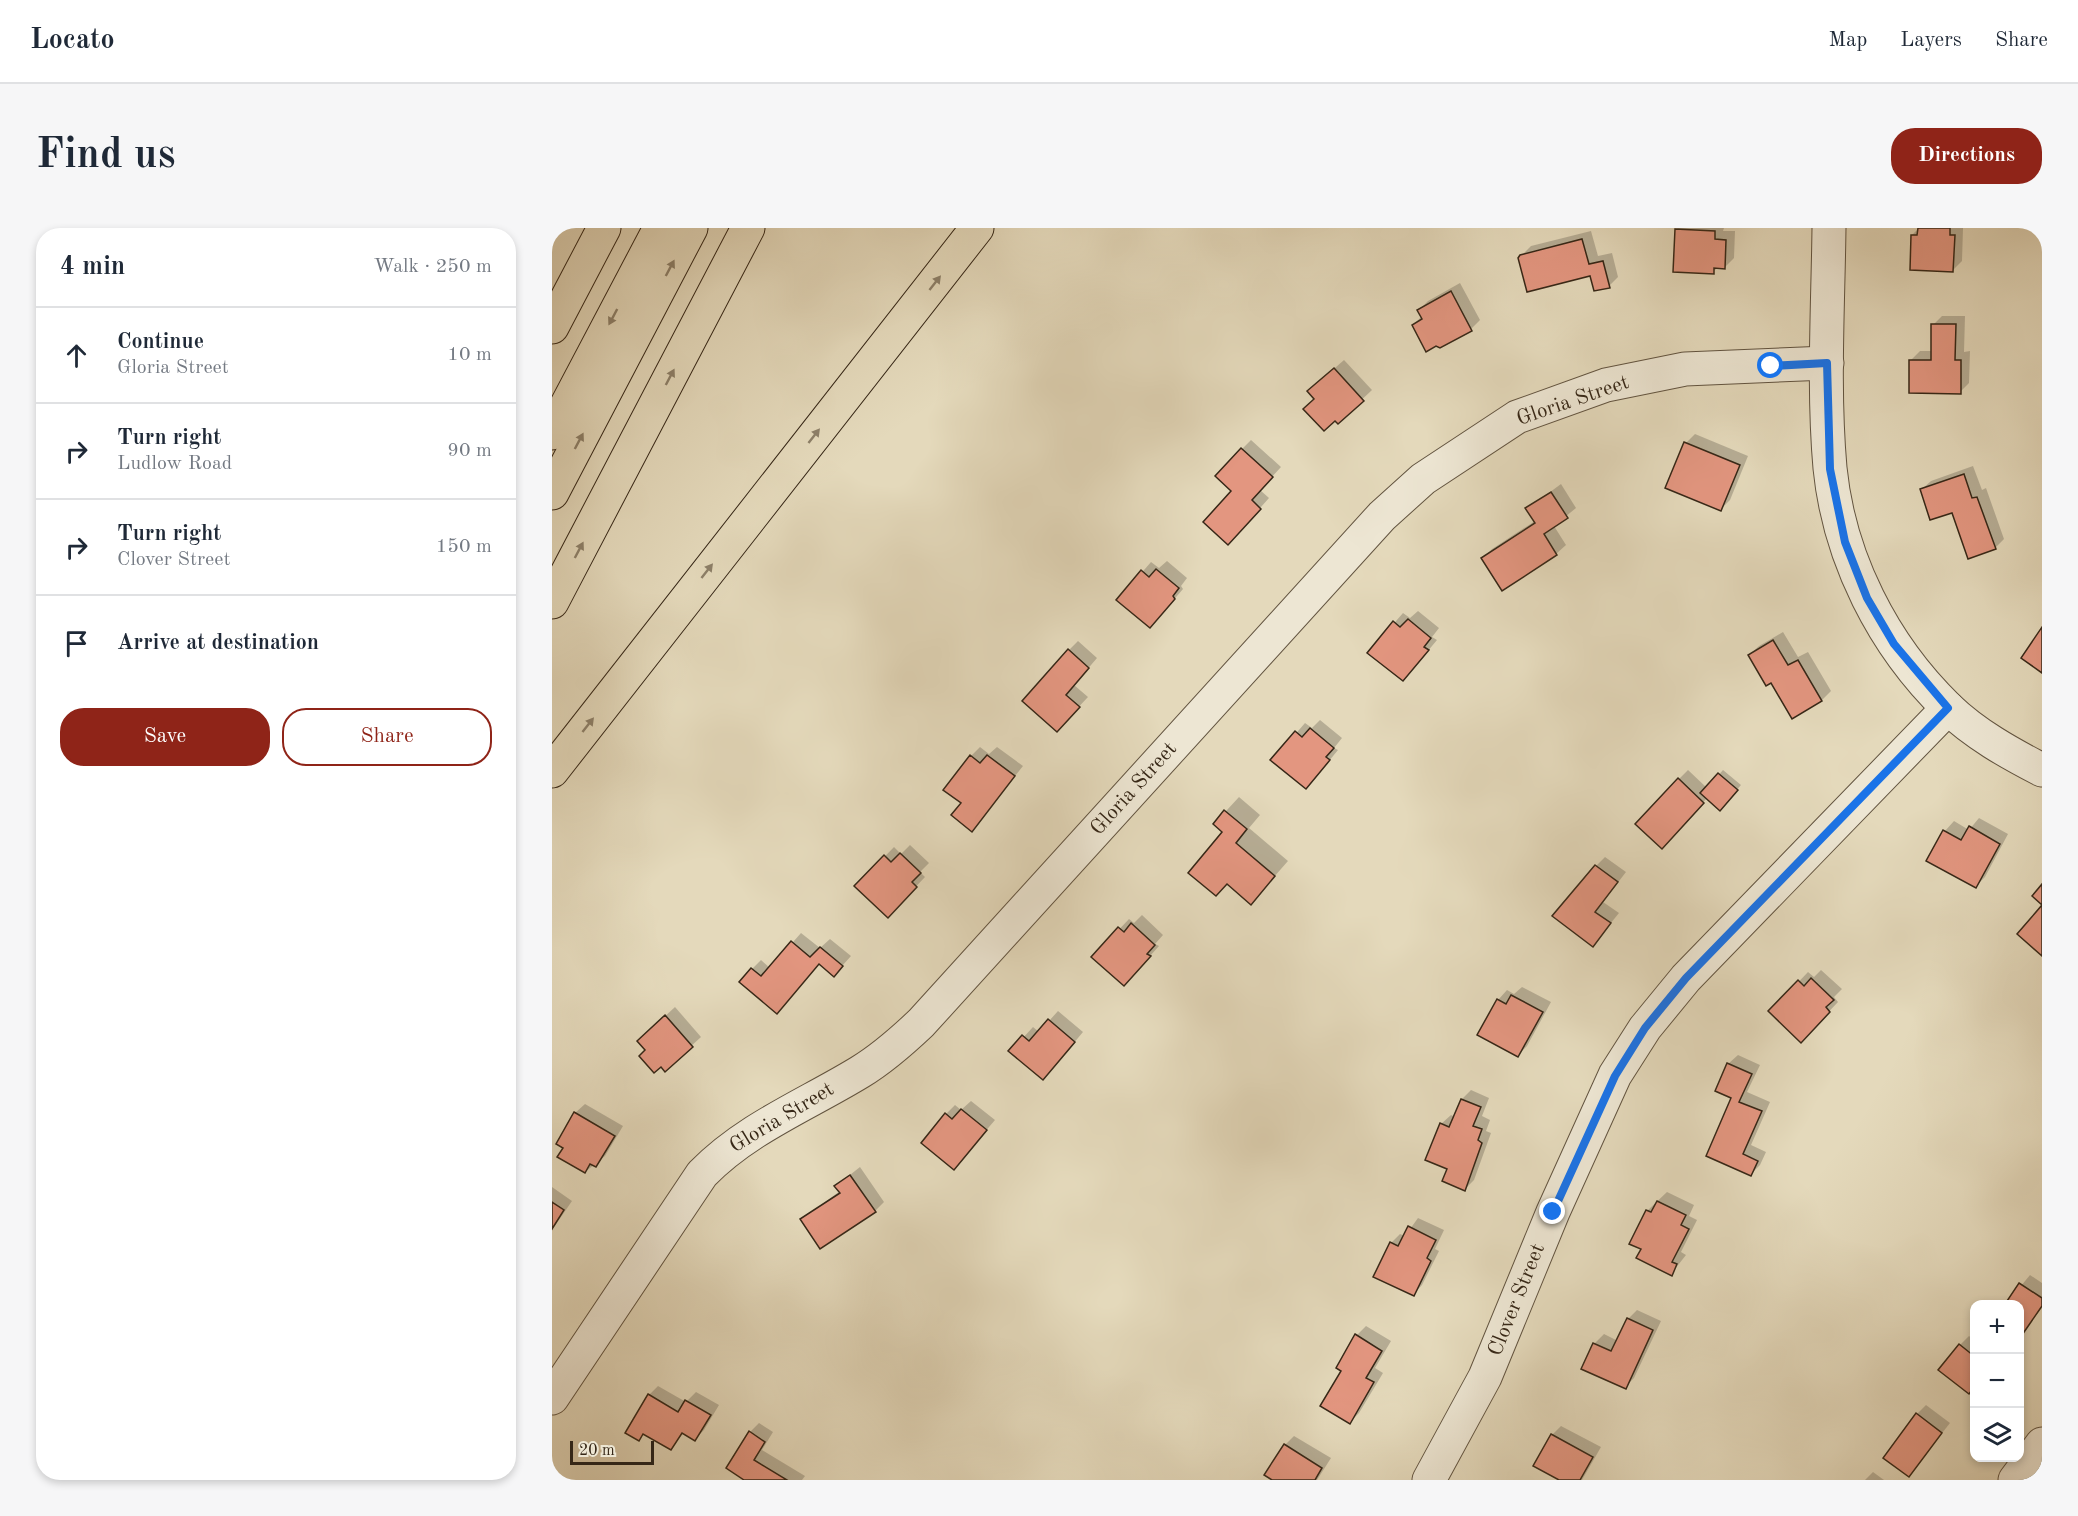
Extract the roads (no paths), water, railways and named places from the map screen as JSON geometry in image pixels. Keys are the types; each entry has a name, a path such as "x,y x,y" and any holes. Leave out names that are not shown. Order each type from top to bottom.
{"highway":[{"path":"552,327 604,228"},
{"path":"552,433 660,228"},
{"path":"552,493 691,228"},
{"path":"552,602 748,228"},
{"path":"552,771 977,228"}],"street":[{"path":"1829,228 1827,363 1830,469 1845,542 1867,598 1894,644 1948,708 2001,749 2042,770"},
{"name":"Gloria Street","path":"552,1398 702,1174 726,1150 861,1071 896,1047 921,1023 1382,516 1423,478 1517,417 1606,385 1684,369 1827,363"},
{"name":"Clover Street","path":"1429,1480 1485,1377 1553,1212 1615,1076 1645,1028 1686,978 1948,708"},
{"path":"2014,1480 2042,1444"}]}
